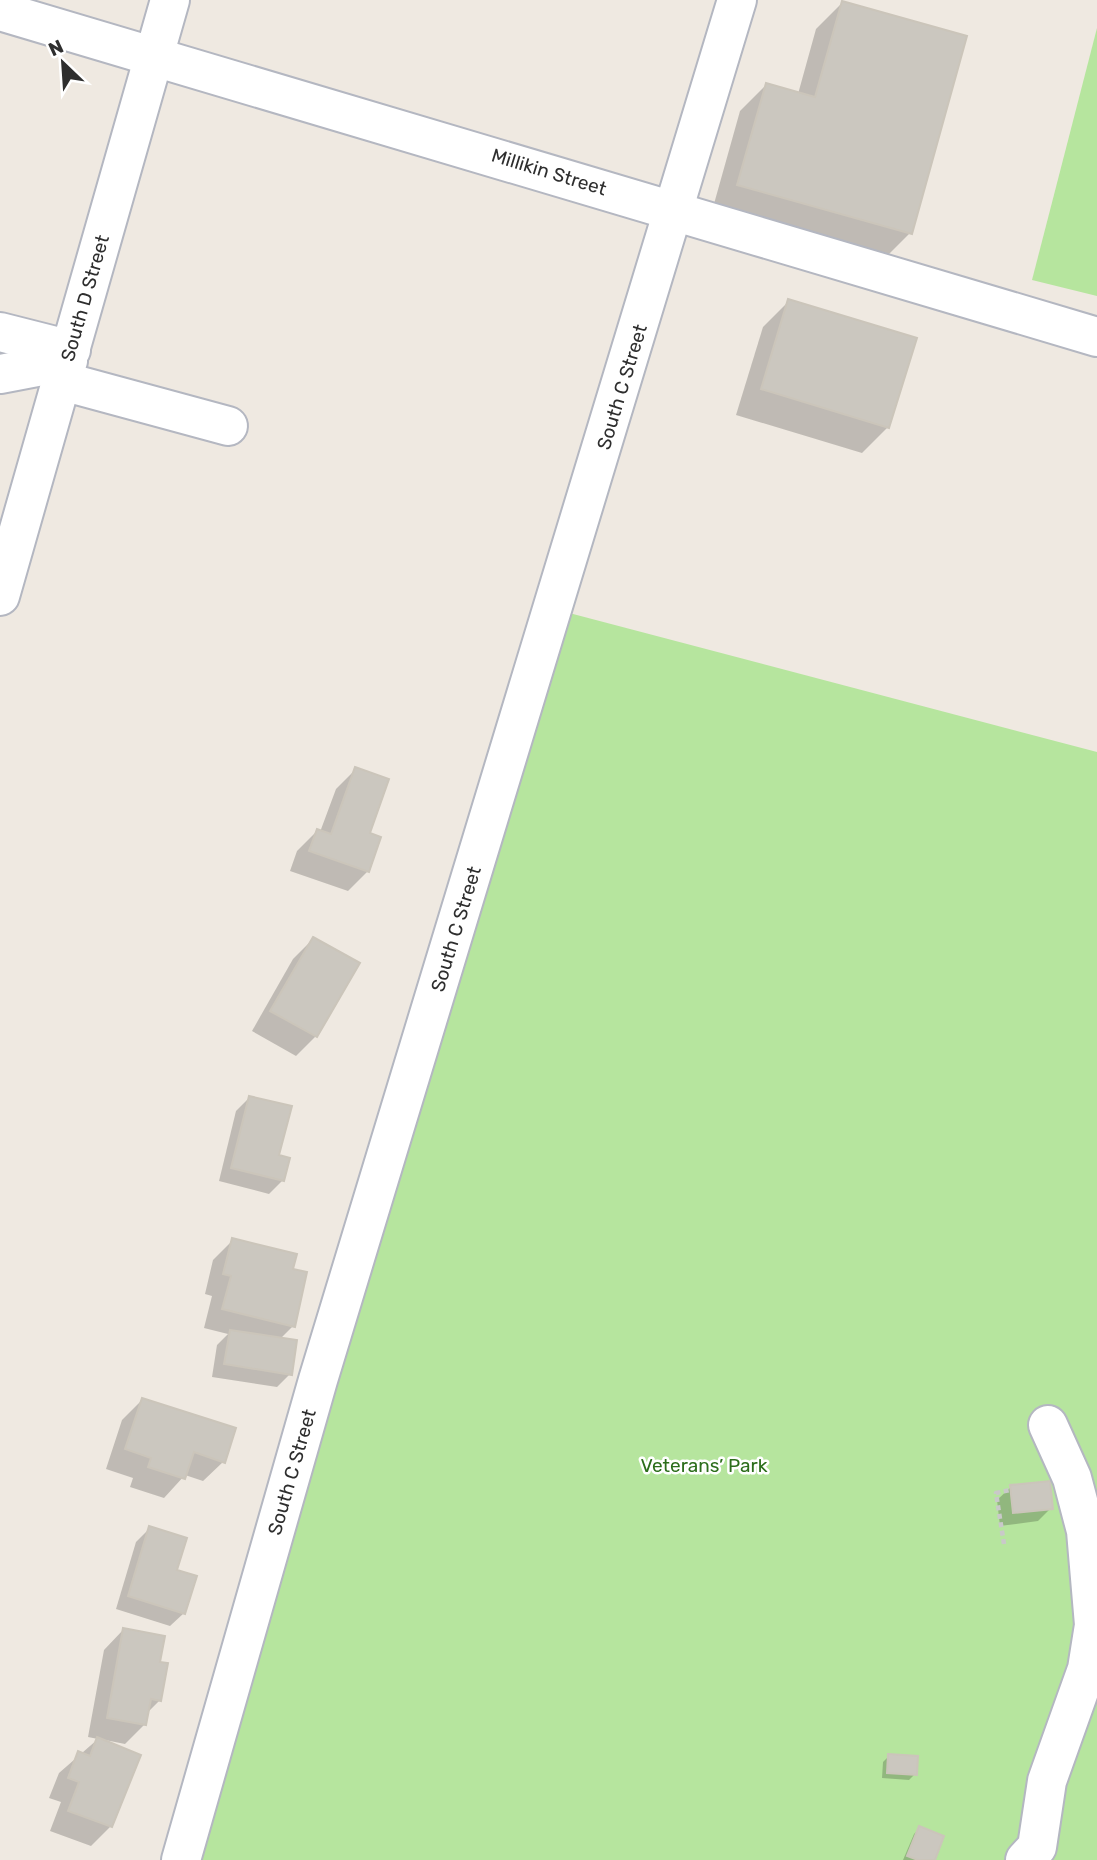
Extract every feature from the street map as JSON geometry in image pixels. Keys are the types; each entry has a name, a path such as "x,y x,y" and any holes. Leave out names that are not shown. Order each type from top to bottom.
{"street":[{"name":"South D Street","path":"0,596 170,0"},
{"name":"South C Street","path":"181,1860 318,1380 737,0"},
{"name":"Millikin Street","path":"0,11 153,54 1097,337"},
{"path":"0,332 67,364 228,426"},
{"path":"0,374 67,364"},
{"path":"1025,1860 1037,1847 1047,1781 1087,1670 1094,1625 1086,1531 1072,1478 1048,1425"}],"path":[{"path":"1004,1544 996,1493 1010,1490"}],"green space":[{"path":"1097,28 1097,296 1032,280"},
{"name":"Veterans’ Park","path":"554,609 1097,752 1097,1860 181,1860"}],"building":[{"path":"842,1 967,36 912,234 737,185 766,83 815,97"},
{"path":"788,299 917,338 889,428 761,389"},
{"path":"355,767 389,779 370,833 381,837 369,872 309,851 317,829 331,834"},
{"path":"313,937 360,963 317,1037 270,1011"},
{"path":"249,1096 292,1106 279,1155 290,1158 284,1181 231,1168"},
{"path":"232,1238 297,1254 293,1269 307,1272 295,1327 222,1309 231,1276 223,1274"},
{"path":"230,1330 297,1340 292,1375 224,1364"},
{"path":"142,1398 236,1428 225,1463 194,1452 185,1479 148,1467 151,1458 125,1449"},
{"path":"1050,1481 1053,1509 1013,1513 1010,1485"},
{"path":"149,1526 187,1538 177,1570 197,1576 185,1614 128,1596"},
{"path":"123,1628 165,1636 160,1662 168,1663 161,1701 151,1699 146,1725 107,1718"},
{"path":"97,1737 141,1755 112,1827 68,1811 79,1782 68,1778 78,1751 90,1756"},
{"path":"888,1754 918,1756 917,1775 887,1773"},
{"path":"919,1826 944,1836 935,1860 918,1860 907,1856"}]}
